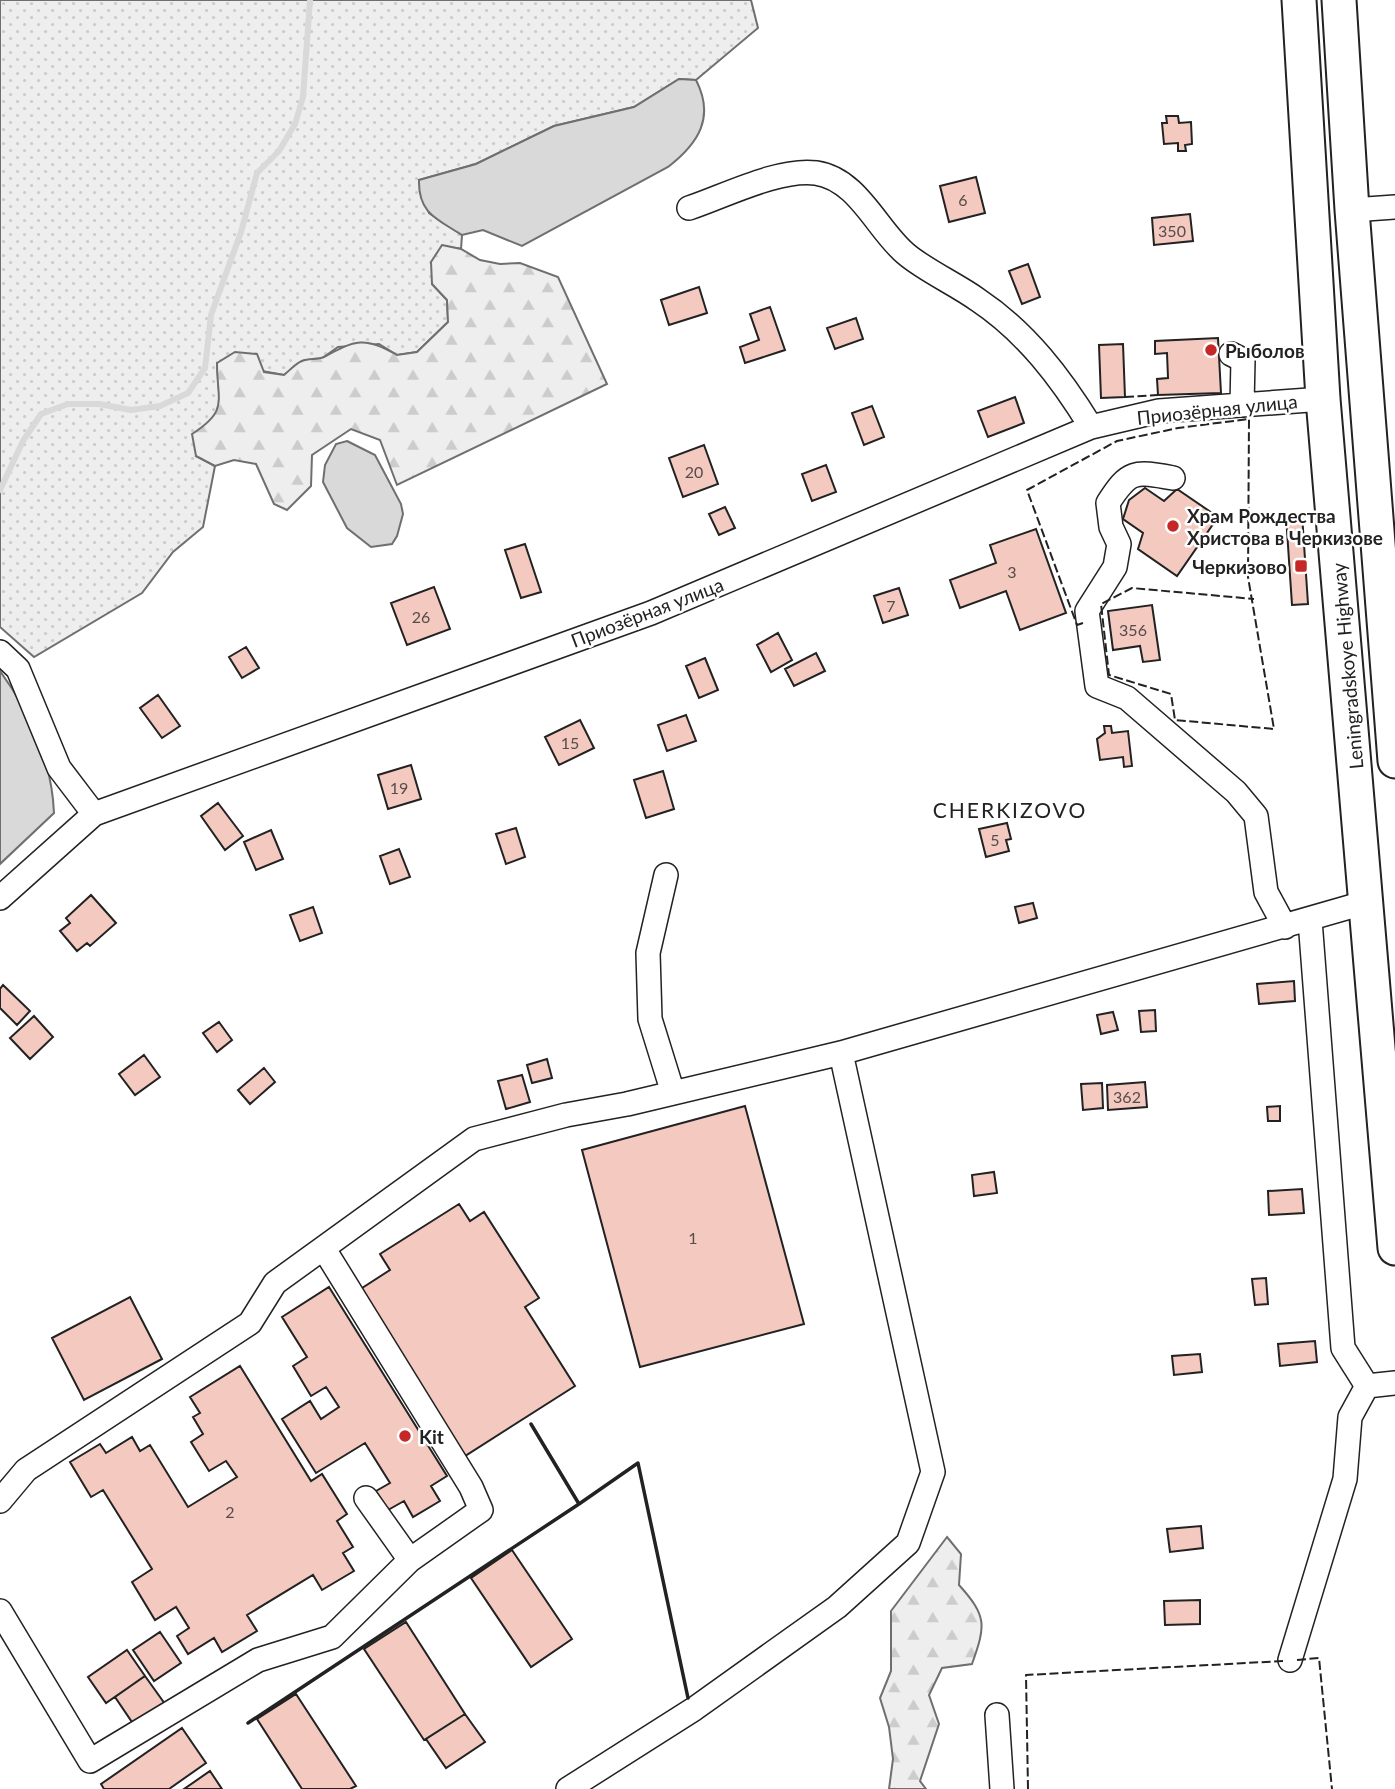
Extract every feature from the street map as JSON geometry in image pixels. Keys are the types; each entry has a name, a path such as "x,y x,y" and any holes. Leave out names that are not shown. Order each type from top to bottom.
{"highway":[{"name":"Leningradskoye Highway","path":"1299,0 1323,399 1395,1248"},
{"name":"Leningradskoye Highway","path":"1339,0 1352,210 1395,761"}],"street":[{"path":"689,208 788,173 818,173 847,187 906,254 971,295 1017,329 1072,396 1091,427"},
{"path":"1352,210 1395,207"},
{"path":"1231,354 1242,360 1242,405"},
{"name":"Приозёрная улица","path":"0,898 94,814 652,613 1091,427 1159,411 1323,399"},
{"path":"1172,478 1143,473 1123,480 1108,503 1111,527 1119,544 1115,567 1087,611 1097,686 1127,698 1236,792 1256,816 1266,892 1285,927"},
{"path":"0,652 18,669 59,768 94,814"},
{"path":"666,874 648,953 650,1019 673,1093"},
{"path":"0,1501 26,1470 250,1323 275,1283 474,1139 566,1115 841,1053 1367,902"},
{"path":"1310,920 1343,1348 1367,1386"},
{"path":"568,1789 694,1709 837,1607 908,1543 933,1472 841,1053"},
{"path":"0,1611 90,1760 258,1660 332,1637 410,1560 481,1510 471,1486 324,1249"},
{"path":"1367,1386 1395,1383"},
{"path":"1290,1660 1345,1479 1350,1417 1367,1386"},
{"path":"366,1498 410,1560"},
{"path":"997,1715 1002,1789"}],"green space":[{"path":"0,0 751,0 758,28 696,80 679,79 634,107 554,126 476,164 419,180 429,213 462,235 461,249 442,246 432,284 447,300 448,322 417,352 397,355 379,344 338,347 321,359 302,361 284,375 217,363 220,406 196,456 215,466 203,527 173,552 142,593 34,657 0,627"},
{"path":"442,245 461,249 480,260 500,264 520,263 558,277 607,384 397,485 380,440 351,429 312,455 311,486 287,510 274,504 256,464 234,460 215,466 196,456 192,434 212,418 218,404 217,363 235,352 257,354 264,372 284,375 302,361 321,358 360,342 376,345 397,355 417,352 448,322 447,300 432,284 431,262"},
{"path":"947,1537 961,1554 959,1585 979,1613 980,1640 972,1664 942,1668 929,1695 939,1724 920,1781 926,1789 889,1789 893,1759 889,1727 880,1698 891,1671 891,1611"}],"shaded area":[{"path":"679,79 696,80 702,93 704,117 695,139 679,158 668,167 522,246 483,230 462,235 431,214 422,200 419,180 476,164 554,126 634,107"},
{"path":"347,441 375,455 401,504 403,514 392,544 371,547 347,528 323,482 325,465 336,444"},
{"path":"0,671 21,703 38,738 49,775 54,813 0,864"}],"building":[{"path":"1166,116 1178,116 1179,123 1191,122 1192,144 1185,145 1186,151 1178,151 1178,143 1164,144 1162,123 1167,123"},
{"path":"976,177 985,213 949,222 940,186"},
{"path":"1190,214 1193,241 1154,245 1152,218"},
{"path":"1028,264 1040,297 1022,304 1009,271"},
{"path":"699,287 707,313 669,325 661,300"},
{"path":"770,307 785,350 745,363 740,347 759,340 750,314"},
{"path":"856,318 863,339 835,349 827,328"},
{"path":"1218,338 1221,393 1158,395 1157,379 1168,378 1167,353 1155,354 1155,341"},
{"path":"1123,344 1125,397 1101,398 1099,345"},
{"path":"1015,397 1024,423 988,437 978,411"},
{"path":"872,406 884,437 864,445 852,413"},
{"path":"704,445 718,484 683,497 669,458"},
{"path":"826,465 836,492 812,501 802,474"},
{"name":"Храм Рождества Христова в Черкизове","path":"1145,488 1164,501 1177,489 1218,517 1177,576 1138,549 1143,533 1123,519 1129,500"},
{"path":"725,507 735,528 719,535 709,514"},
{"path":"1302,514 1308,604 1292,605 1286,516"},
{"path":"1036,529 1066,613 1020,630 1006,591 960,608 950,580 996,563 990,545"},
{"path":"525,544 541,592 521,598 505,550"},
{"path":"434,587 450,629 407,645 391,603"},
{"path":"899,588 908,615 883,623 874,596"},
{"path":"1152,605 1160,660 1143,662 1140,646 1113,650 1108,611"},
{"path":"778,633 792,660 771,672 757,645"},
{"path":"246,647 259,668 242,678 229,657"},
{"path":"816,653 825,671 794,686 785,669"},
{"path":"705,658 718,690 699,698 686,666"},
{"path":"158,695 180,726 162,738 140,708"},
{"path":"686,715 696,741 667,751 658,725"},
{"path":"580,720 594,748 559,765 545,737"},
{"path":"1104,726 1111,726 1112,733 1128,731 1132,766 1124,767 1123,757 1100,760 1097,739 1105,733"},
{"path":"411,765 421,799 388,809 378,775"},
{"path":"663,771 674,809 646,818 634,780"},
{"path":"218,803 243,836 225,850 201,816"},
{"path":"1007,823 1011,839 1006,840 1009,851 986,857 979,829"},
{"path":"516,828 525,857 506,864 496,834"},
{"path":"271,830 283,859 256,870 244,842"},
{"path":"399,849 410,877 390,884 380,856"},
{"path":"91,895 116,923 90,946 87,943 77,951 60,931 70,923 66,918"},
{"path":"1033,903 1037,918 1019,923 1015,907"},
{"path":"313,907 322,933 300,941 290,915"},
{"path":"1294,981 1295,1001 1259,1004 1257,984"},
{"path":"3,985 30,1011 17,1025 0,1008 0,989"},
{"path":"1155,1010 1156,1031 1141,1032 1139,1011"},
{"path":"1113,1012 1118,1030 1101,1034 1097,1015"},
{"path":"34,1016 53,1037 30,1059 10,1038"},
{"path":"219,1022 232,1040 217,1052 203,1033"},
{"path":"144,1055 160,1077 135,1095 119,1074"},
{"path":"547,1059 552,1078 532,1083 527,1065"},
{"path":"264,1068 275,1082 250,1104 238,1090"},
{"path":"522,1075 530,1102 506,1109 498,1081"},
{"path":"1145,1082 1147,1107 1108,1110 1107,1085"},
{"path":"1102,1083 1103,1108 1083,1110 1081,1084"},
{"path":"745,1106 804,1324 640,1367 582,1150"},
{"path":"1280,1106 1280,1121 1268,1121 1267,1107"},
{"path":"994,1172 997,1193 974,1196 972,1175"},
{"path":"1302,1189 1304,1213 1269,1215 1268,1191"},
{"path":"459,1204 470,1221 484,1212 539,1298 525,1307 575,1386 465,1456 359,1290 390,1270 380,1254"},
{"path":"1266,1278 1268,1304 1255,1305 1252,1279"},
{"path":"329,1287 447,1476 431,1486 440,1501 413,1517 404,1501 388,1510 376,1491 390,1483 365,1443 316,1473 282,1419 310,1401 321,1419 339,1407 326,1387 311,1396 293,1366 307,1357 282,1317"},
{"path":"130,1297 162,1359 84,1400 52,1338"},
{"path":"1315,1341 1317,1362 1280,1366 1278,1344"},
{"path":"1200,1354 1202,1372 1174,1375 1172,1356"},
{"path":"240,1366 311,1481 322,1474 347,1514 337,1521 353,1547 343,1553 354,1571 322,1590 313,1575 247,1615 257,1631 222,1652 214,1638 188,1654 177,1636 189,1628 176,1607 155,1620 132,1582 152,1569 103,1490 91,1497 70,1462 100,1444 106,1453 132,1437 140,1451 150,1445 188,1507 237,1477 226,1461 209,1471 191,1442 203,1434 193,1417 200,1413 190,1397"},
{"path":"1201,1526 1203,1548 1170,1552 1167,1529"},
{"path":"512,1550 572,1639 531,1667 471,1578"},
{"path":"1200,1600 1200,1624 1165,1625 1164,1601"},
{"path":"406,1622 465,1714 424,1740 364,1649"},
{"path":"160,1632 181,1663 154,1681 133,1650"},
{"path":"127,1650 145,1676 106,1703 88,1677"},
{"path":"145,1676 165,1704 134,1725 115,1697"},
{"path":"296,1694 356,1786 350,1789 302,1789 257,1719"},
{"path":"465,1714 485,1742 446,1768 426,1739"},
{"path":"182,1728 206,1763 169,1789 104,1789 101,1784"},
{"path":"210,1771 222,1789 184,1789"}],"waterway":[{"path":"0,490 23,441 41,414 68,404 99,404 131,410 160,406 188,393 205,368 211,315 241,232 257,173 279,151 295,124 303,97 310,0"}],"fence":[{"path":"1125,397 1158,395"},
{"path":"1083,623 1077,625 1027,490 1117,441 1178,428 1249,419 1248,577 1274,729 1175,720 1171,694 1109,675 1101,604 1132,588 1254,599"},
{"path":"1297,1660 1319,1658 1332,1789"},
{"path":"1028,1789 1026,1675 1283,1661"}],"wall":[{"path":"248,1723 579,1504 531,1424"},
{"path":"579,1504 638,1463 688,1698"}],"place":[{"name":"Рыболов","path":"1211,350"},
{"name":"Храм Рождества Христова в Черкизове","path":"1173,526"},
{"name":"Черкизово","path":"1301,566"},
{"name":"Kit","path":"405,1436"}],"district":[{"name":"CHERKIZOVO","path":"1010,809"}]}
